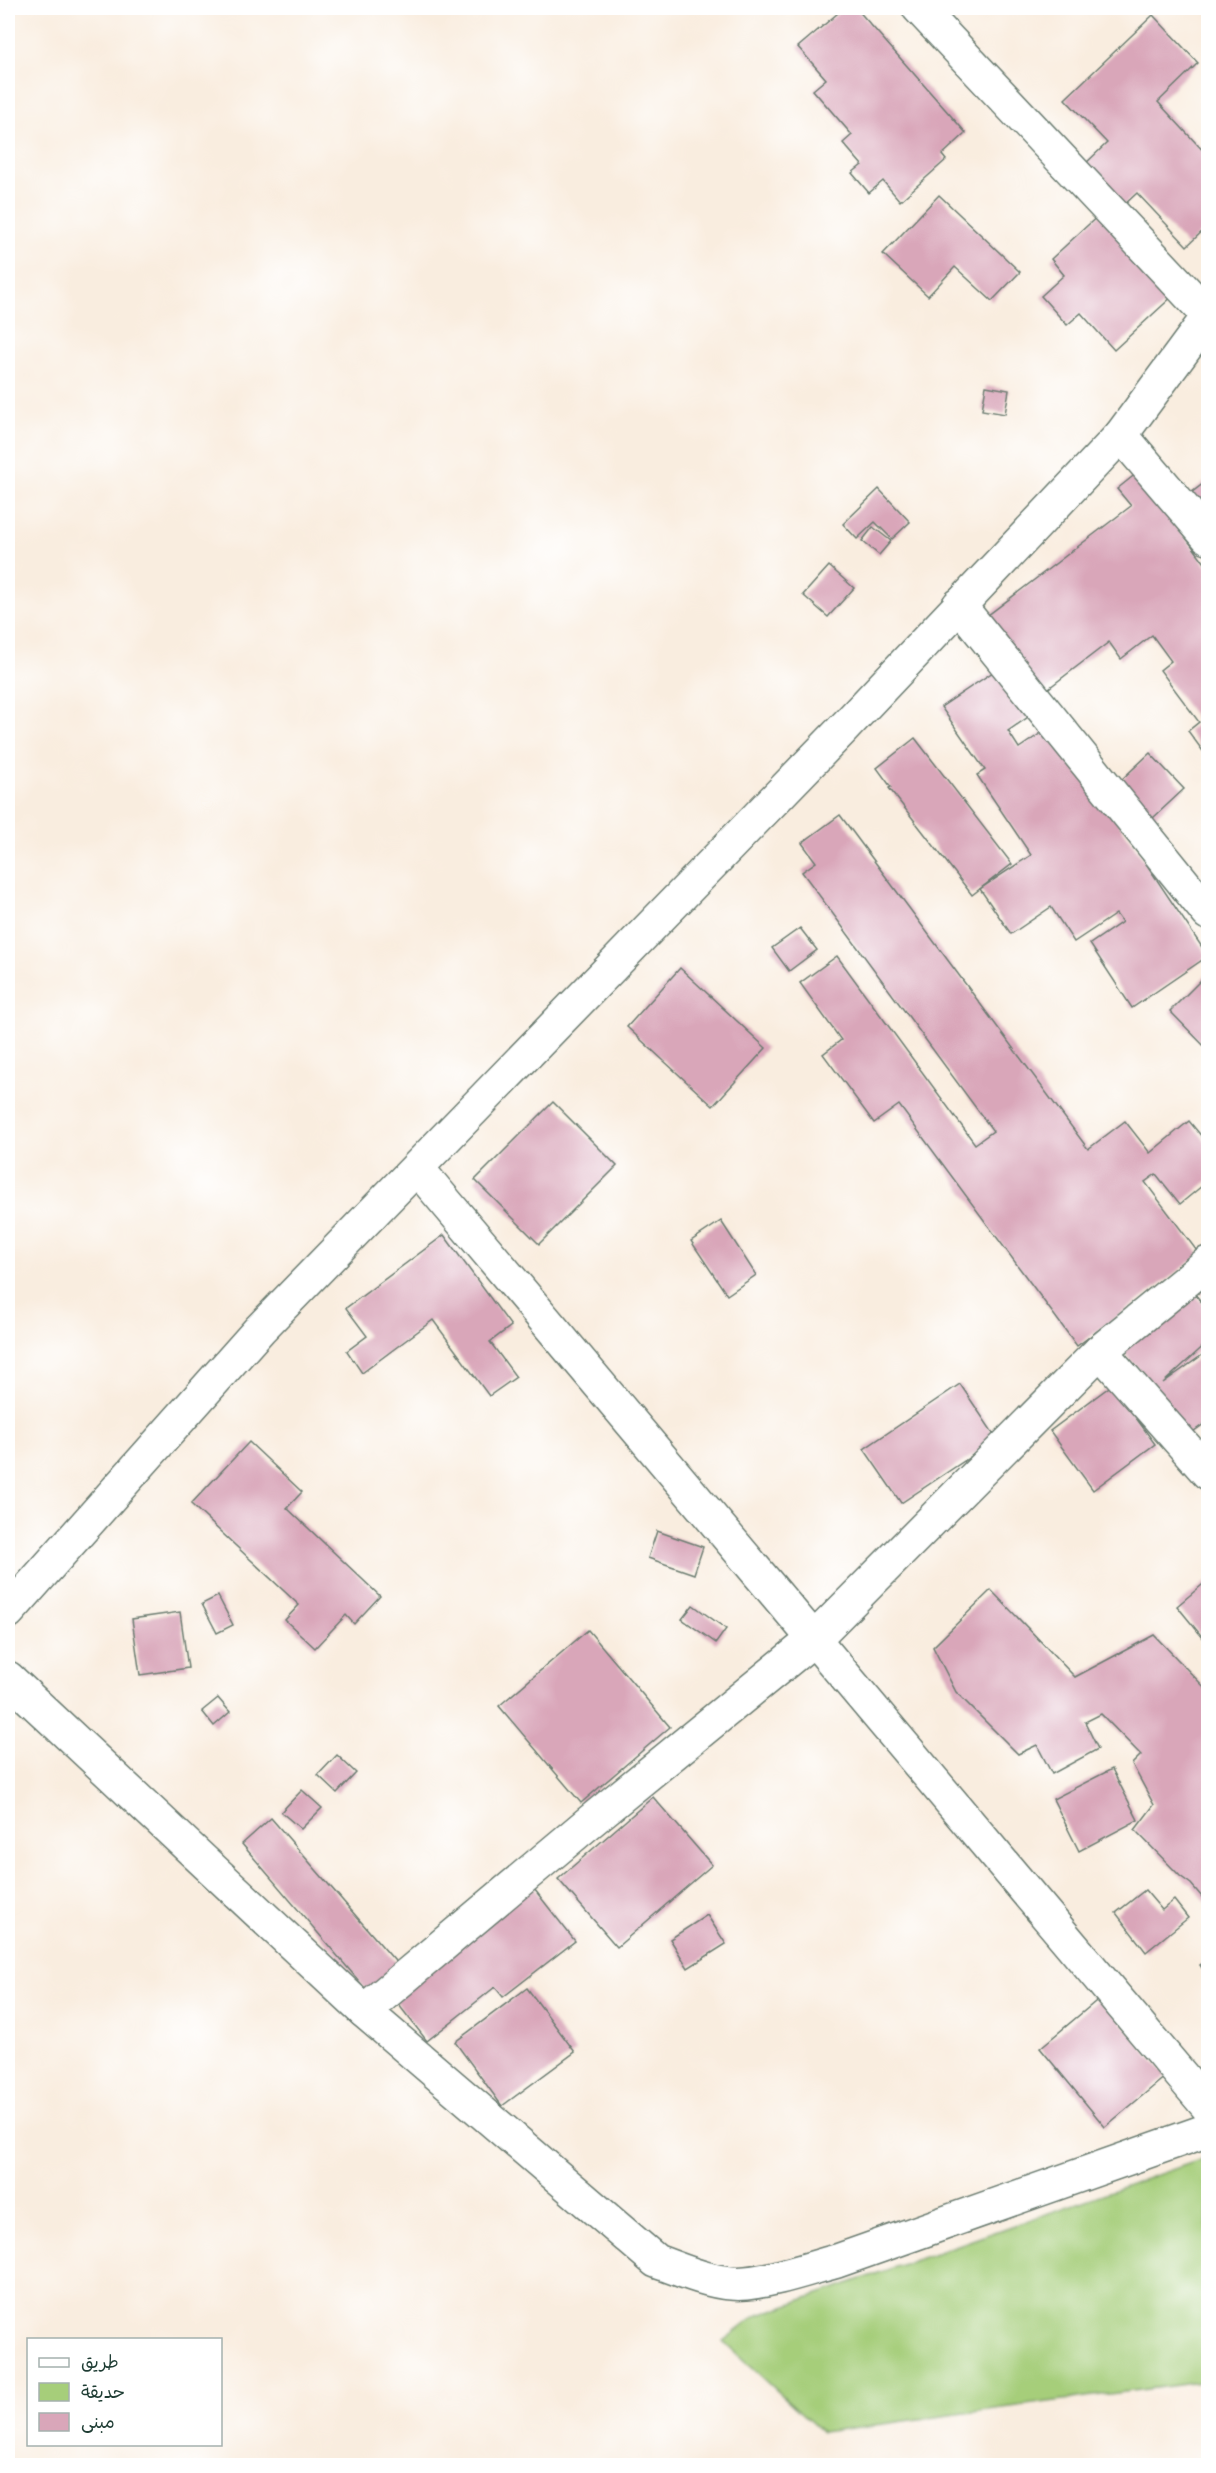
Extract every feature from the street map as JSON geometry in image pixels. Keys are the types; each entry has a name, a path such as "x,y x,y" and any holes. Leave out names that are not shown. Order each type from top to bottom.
{"street":[{"path":"8,1612 260,1329 832,741 1121,435 1209,316 919,8"},
{"path":"1121,435 1209,537"},
{"path":"959,605 1209,913"},
{"path":"417,1168 1209,2107"},
{"path":"364,2012 587,1824 814,1640 1100,1351 1209,1263"},
{"path":"1100,1351 1209,1473"},
{"path":"8,1678 364,2012 656,2261 706,2279 744,2283 837,2261 1209,2130"}],"green space":[{"path":"1208,2157 1208,2381 822,2432 723,2341 756,2316"}],"building":[{"path":"844,8 856,8 966,133 942,155 946,160 900,201 883,181 869,193 852,173 862,165 843,143 852,135 813,90 826,79 798,47"},
{"path":"1153,15 1198,63 1158,102 1208,156 1208,226 1187,246 1137,193 1123,206 1084,165 1107,143 1065,99"},
{"path":"939,195 1020,272 992,301 955,267 928,296 883,254"},
{"path":"1101,213 1175,294 1114,350 1081,313 1067,325 1041,296 1064,275 1051,259"},
{"path":"986,386 1009,390 1005,414 982,410"},
{"path":"1137,473 1208,567 1208,758 1188,731 1199,722 1160,670 1171,661 1152,635 1121,659 1109,642 1041,694 983,619 1131,506 1117,489"},
{"path":"1208,480 1208,517 1191,493"},
{"path":"879,489 910,522 892,539 875,522 857,539 843,524"},
{"path":"873,527 891,541 879,555 862,541"},
{"path":"829,566 854,588 828,617 803,595"},
{"path":"999,668 1031,715 1008,731 1019,748 1053,725 1208,956 1132,1008 1090,944 1122,922 1116,914 1074,942 1051,907 1011,934 980,889 1031,855 977,775 985,770 941,707"},
{"path":"915,738 1012,864 972,895 889,788 891,787 877,768"},
{"path":"1150,753 1184,789 1153,818 1119,782"},
{"path":"840,815 1088,1149 1125,1121 1150,1153 1189,1121 1208,1144 1208,1181 1180,1204 1156,1174 1145,1182 1200,1255 1077,1346 899,1105 874,1123 823,1054 841,1040 800,983 837,956 975,1144 993,1131 802,872 816,862 802,843"},
{"path":"800,928 817,950 789,971 772,948"},
{"path":"680,968 766,1048 713,1106 627,1027"},
{"path":"1208,973 1208,1050 1170,1011"},
{"path":"553,1102 617,1166 539,1244 475,1180"},
{"path":"721,1221 756,1275 727,1295 691,1241"},
{"path":"444,1235 511,1326 490,1342 516,1377 489,1396 433,1320 362,1373 347,1351 367,1336 346,1308"},
{"path":"1208,1270 1208,1301 1194,1280"},
{"path":"1190,1288 1208,1310 1208,1342 1163,1383 1208,1351 1208,1421 1180,1441 1148,1394 1155,1388 1121,1349"},
{"path":"960,1384 997,1439 901,1503 864,1449"},
{"path":"1112,1385 1155,1444 1093,1490 1050,1431"},
{"path":"249,1442 302,1492 287,1508 380,1596 354,1624 346,1615 315,1648 285,1620 299,1605 191,1504"},
{"path":"657,1531 703,1547 694,1574 648,1558"},
{"path":"1208,1580 1208,1644 1177,1606"},
{"path":"991,1590 1075,1677 1154,1635 1208,1691 1208,1904 1191,1884 1180,1876 1135,1830 1154,1805 1132,1764 1141,1755 1101,1714 1085,1722 1098,1749 1052,1774 1037,1745 1018,1754 956,1692 933,1647"},
{"path":"218,1596 233,1625 217,1633 202,1604"},
{"path":"693,1605 726,1629 716,1643 682,1619"},
{"path":"180,1612 188,1668 140,1675 132,1619"},
{"path":"588,1630 670,1727 581,1803 499,1706"},
{"path":"218,1698 230,1712 214,1726 202,1711"},
{"path":"337,1755 356,1773 337,1793 318,1775"},
{"path":"1112,1769 1138,1820 1079,1851 1053,1799"},
{"path":"302,1790 322,1808 301,1829 281,1812"},
{"path":"653,1797 712,1865 617,1947 558,1879"},
{"path":"271,1818 401,1968 370,1994 242,1844"},
{"path":"531,1885 575,1941 503,1997 495,1987 427,2041 391,1995"},
{"path":"1145,1890 1162,1910 1174,1900 1188,1918 1146,1952 1116,1913"},
{"path":"707,1915 726,1944 688,1968 670,1939"},
{"path":"1208,1960 1208,1977 1200,1965"},
{"path":"527,1988 575,2052 502,2106 455,2042"},
{"path":"1101,1997 1166,2076 1105,2127 1040,2048"}]}
